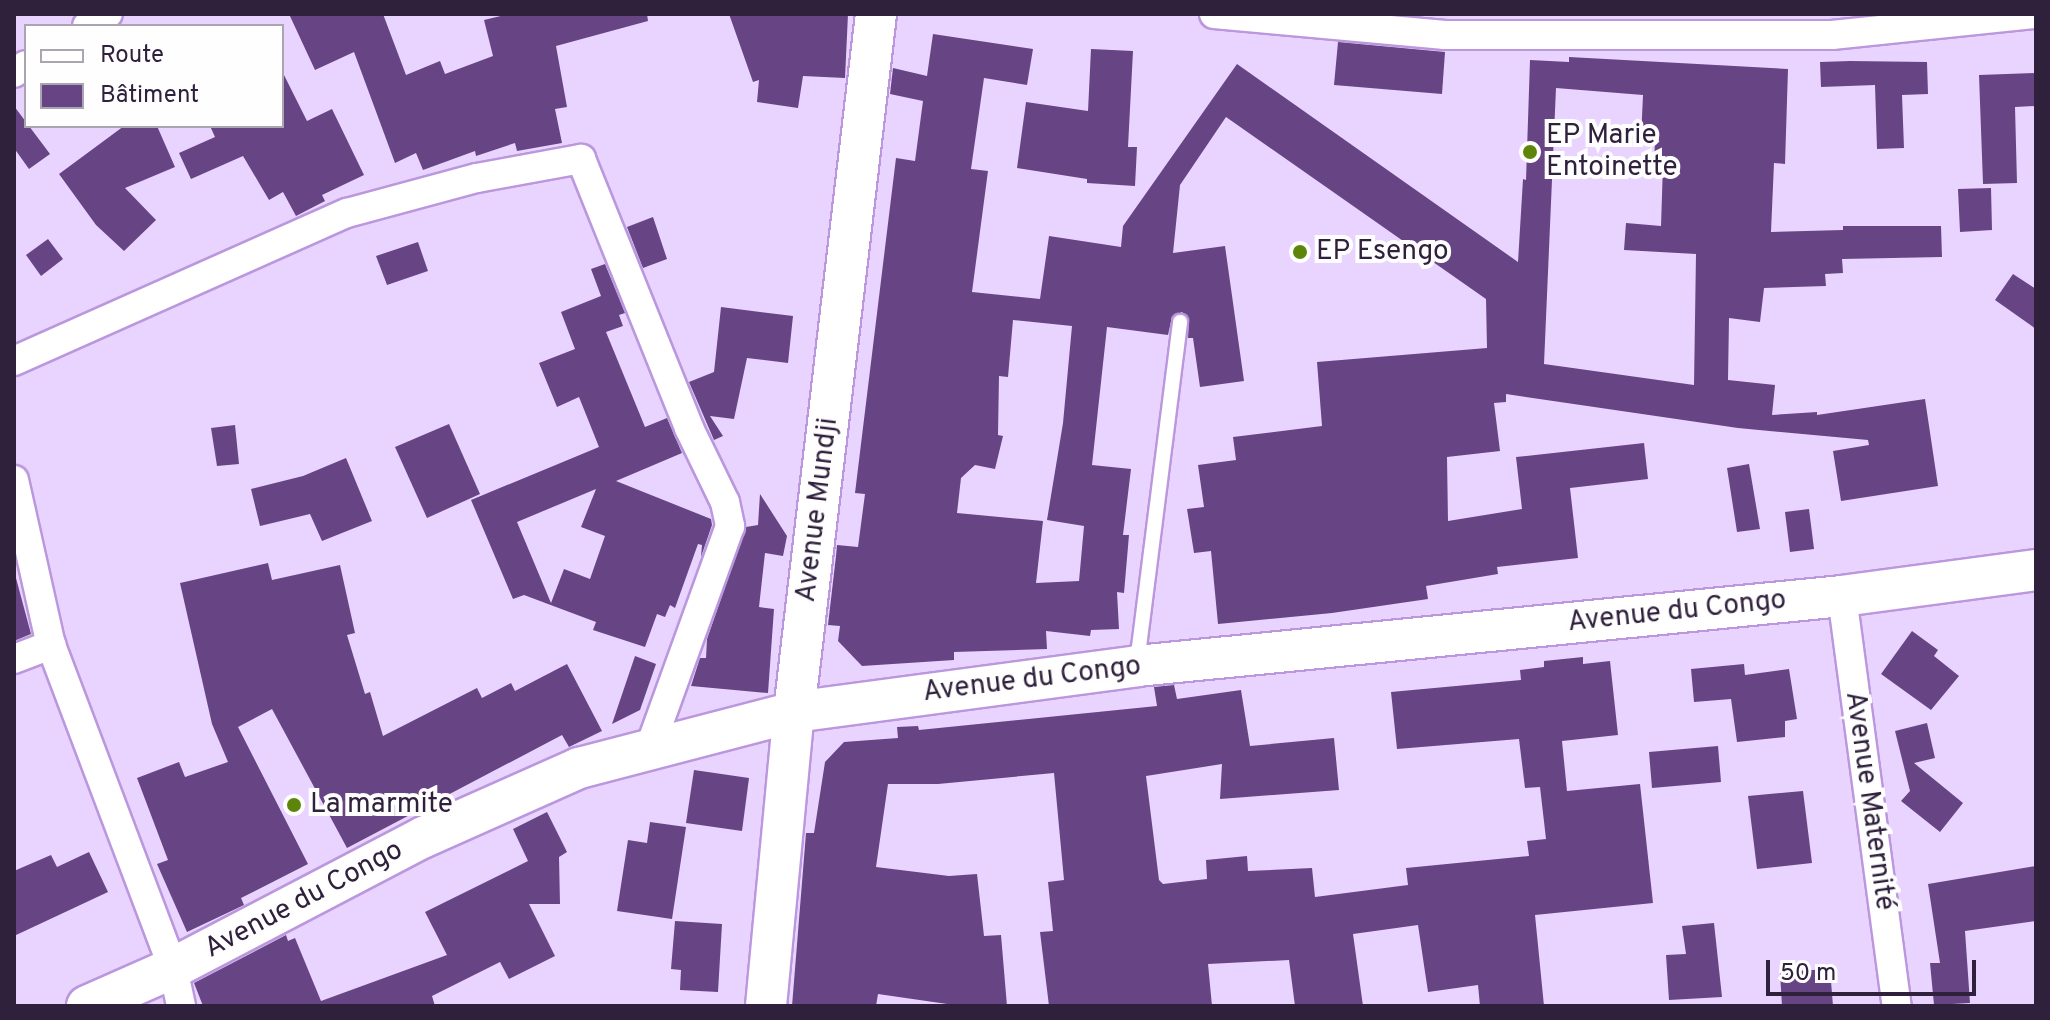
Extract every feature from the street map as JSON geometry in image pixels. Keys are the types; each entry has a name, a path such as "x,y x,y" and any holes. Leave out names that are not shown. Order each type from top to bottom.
{"street":[{"path":"90,24 108,14"},
{"name":"Avenue Mundji","path":"766,1006 794,712 876,14"},
{"path":"1214,14 1445,35 1833,24 2036,14"},
{"path":"14,361 347,213 477,178 581,159 689,428 725,502 730,526 650,747"},
{"path":"14,480 51,645 177,987"},
{"name":"Avenue du Congo","path":"87,1006 177,987 424,837 579,768 650,747 794,712 1137,666 1842,596 2036,570"},
{"name":"Avenue Maternité","path":"1842,596 1897,1006"},
{"path":"14,659 51,645"}],"lane":[{"path":"1137,666 1180,322"}],"building":[{"path":"289,14 383,14 406,75 440,61 445,74 493,56 484,20 509,14 647,14 648,21 556,46 567,107 555,109 562,143 517,151 515,143 476,156 475,151 423,170 416,153 395,163 354,52 315,70"},
{"path":"729,14 848,14 845,78 803,76 798,108 757,102 759,80 753,82"},
{"path":"933,34 1033,49 1027,85 984,78 971,169 988,171 972,292 1040,299 1049,236 1121,247 1123,226 1237,64 1518,262 1523,179 1526,180 1530,60 1569,62 1569,57 1788,69 1785,164 1774,163 1771,232 1843,230 1843,226 1941,226 1942,257 1842,259 1843,273 1825,274 1826,286 1764,288 1760,322 1729,318 1728,380 1775,385 1772,415 1817,412 1817,415 1925,399 1938,486 1841,501 1833,451 1869,445 1868,440 1738,428 1506,394 1506,402 1494,403 1500,451 1447,457 1448,521 1522,509 1516,457 1644,443 1648,479 1570,488 1578,558 1497,567 1498,574 1426,586 1428,599 1332,613 1218,624 1211,551 1194,553 1187,509 1204,507 1198,465 1236,460 1233,437 1322,426 1317,362 1487,348 1486,299 1226,117 1180,185 1173,253 1225,246 1244,381 1200,387 1193,338 1188,338 1189,319 1182,312 1172,317 1168,335 1107,327 1092,465 1131,469 1123,535 1129,535 1124,593 1117,592 1119,629 1091,630 1090,636 1046,631 1047,649 954,652 954,660 862,666 838,641 840,626 828,625 837,545 858,547 865,494 855,493 896,158 915,161 923,101 890,94 893,68 927,76","holes":["1556,88 1643,95 1641,139 1655,140 1654,164 1663,164 1661,226 1626,223 1624,250 1696,254 1694,385 1544,364","1013,320 1072,326 1063,423 1047,520 1084,526 1079,581 1036,583 1043,521 957,513 961,478 975,465 995,469 1003,436 998,435 999,376 1008,377"]},
{"path":"1338,42 1445,52 1442,94 1334,85"},
{"path":"1091,49 1133,51 1128,147 1137,147 1135,186 1087,183 1087,179 1017,168 1026,102 1088,111"},
{"path":"1820,62 1927,62 1928,94 1902,95 1904,148 1877,149 1875,85 1821,87"},
{"path":"2036,73 2036,106 2015,107 2017,183 1983,184 1979,75"},
{"path":"284,75 307,121 332,109 364,175 322,195 325,201 296,216 283,192 269,200 243,156 191,179 179,153 215,137 211,128 284,128"},
{"path":"14,106 24,119 24,128 30,128 50,154 29,169 14,148"},
{"path":"121,128 158,128 175,167 125,188 156,220 124,251 96,225 59,174"},
{"path":"1991,188 1992,230 1960,232 1958,189"},
{"path":"653,217 667,259 643,268 627,227"},
{"path":"48,239 63,259 41,276 26,255"},
{"path":"418,242 428,271 387,285 376,256"},
{"path":"605,264 625,313 619,315 623,326 606,332 645,427 667,418 682,453 616,481 711,519 712,525 701,557 702,545 698,544 675,608 670,605 665,617 657,614 645,647 593,630 596,622 524,595 513,599 471,500 599,447 579,397 557,407 539,363 575,349 561,312 601,296 591,269","holes":["596,489 581,527 605,536 590,579 564,569 551,603 517,522"]},
{"path":"2013,274 2036,289 2036,329 1995,300"},
{"path":"721,307 793,316 788,363 747,358 734,419 710,416 723,436 714,440 689,382 714,372"},
{"path":"449,424 480,494 427,518 395,447"},
{"path":"235,425 239,464 217,466 211,428"},
{"path":"346,458 372,521 322,541 310,514 260,526 251,489 303,476"},
{"path":"1749,464 1760,529 1737,532 1727,468"},
{"path":"760,494 787,536 783,556 765,553 759,607 774,609 768,693 691,686 700,658 706,658 707,639 746,527 758,525"},
{"path":"1809,509 1814,549 1790,552 1785,512"},
{"path":"268,563 272,580 340,565 355,633 347,635 365,694 370,692 383,736 477,688 482,698 511,683 515,691 567,664 602,731 569,747 562,735 347,848 272,709 238,727 308,864 241,898 244,905 187,932 157,864 168,860 137,778 179,762 185,777 228,762 212,724 180,583"},
{"path":"14,579 31,634 14,641"},
{"path":"1912,631 1938,650 1934,656 1959,676 1931,710 1881,674"},
{"path":"635,656 656,664 640,710 612,724"},
{"path":"1583,657 1583,664 1610,661 1618,735 1562,741 1567,791 1640,784 1653,903 1535,915 1544,1006 1480,1006 1478,985 1428,992 1418,925 1353,934 1363,1006 1295,1006 1289,960 1208,964 1212,1006 1049,1006 1040,932 1053,931 1048,882 1064,880 1054,773 938,784 888,784 876,867 949,876 977,874 984,936 1001,935 1007,1006 961,1006 878,994 876,1006 792,1006 806,833 814,833 825,762 844,742 898,738 897,727 918,726 919,730 1157,706 1154,687 1174,685 1177,699 1241,690 1250,746 1334,738 1339,790 1220,799 1222,764 1146,776 1159,880 1163,884 1207,879 1206,860 1247,856 1248,871 1312,868 1315,897 1408,885 1406,868 1529,856 1527,841 1546,839 1540,787 1525,788 1519,739 1397,749 1391,692 1521,680 1520,670 1544,667 1544,661"},
{"path":"1744,664 1745,675 1789,669 1797,719 1785,721 1785,737 1737,742 1731,699 1694,702 1691,669"},
{"path":"1927,723 1935,758 1914,763 1963,803 1940,832 1901,801 1910,791 1895,731"},
{"path":"1718,746 1721,782 1652,788 1649,752"},
{"path":"694,770 749,778 742,831 686,823"},
{"path":"1803,791 1812,863 1757,869 1748,796"},
{"path":"547,812 567,852 559,857 560,904 529,904 555,956 509,979 500,962 432,996 435,1006 203,1006 194,983 286,935 288,941 295,938 321,1001 447,955 425,912 528,861 513,829"},
{"path":"650,822 686,827 672,919 617,911 628,840 647,843"},
{"path":"89,852 108,892 14,936 14,871 51,855 57,867"},
{"path":"2036,866 2036,921 1965,931 1970,1003 1934,1005 1930,963 1940,963 1928,884"},
{"path":"675,921 722,924 718,992 680,990 681,970 671,969"},
{"path":"1714,923 1722,997 1669,1000 1666,955 1686,954 1682,926"},
{"path":"1830,969 1833,1006 1782,1006 1780,972"}],"place":[{"name":"EP Marie Entoinette","path":"1530,152"},
{"name":"EP Esengo","path":"1300,252"},
{"name":"La marmite","path":"294,805"}]}
